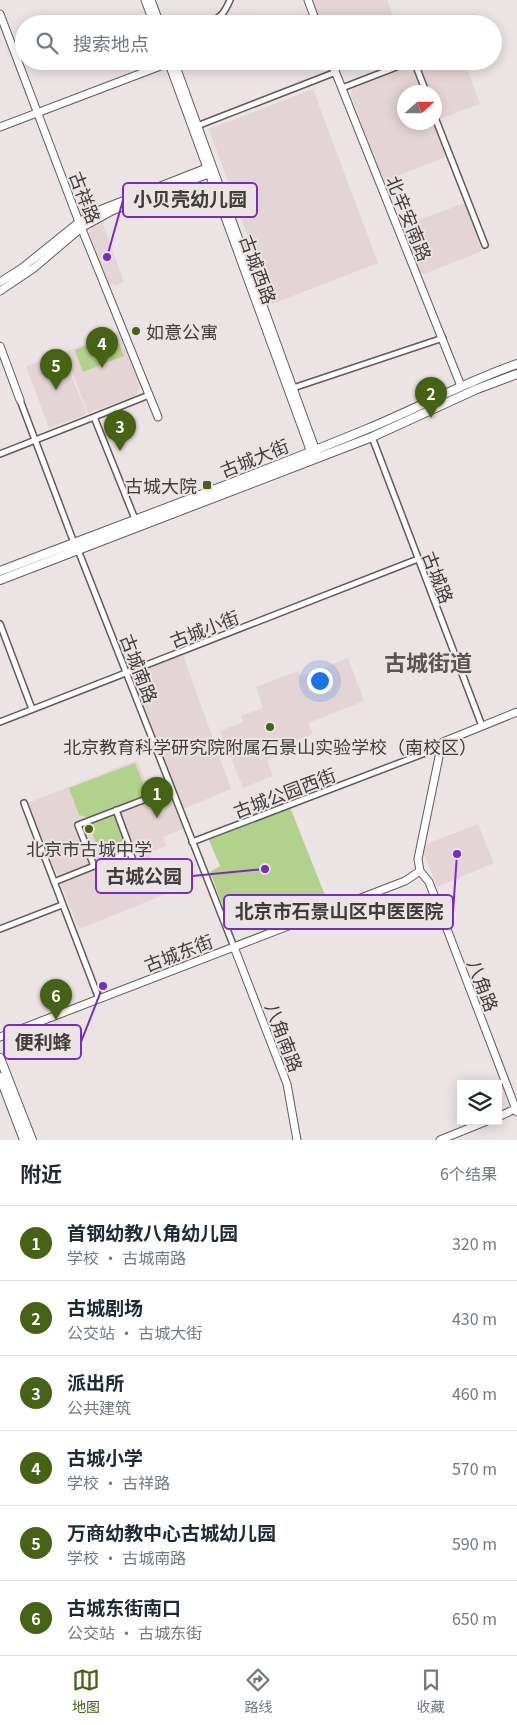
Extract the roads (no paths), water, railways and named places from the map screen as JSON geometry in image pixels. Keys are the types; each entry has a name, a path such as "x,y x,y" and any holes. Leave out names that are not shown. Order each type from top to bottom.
{"main road":[{"name":"古城大街","path":"0,570 75,546 314,454 461,386 517,364"},
{"name":"古城大街","path":"0,580 136,519 314,454 372,437 477,389 517,374"},
{"path":"0,1058 32,1140"},
{"path":"0,1077 24,1140"}],"street":[{"path":"145,0 151,15"},
{"path":"151,0 157,15"},
{"path":"222,15 230,0"},
{"path":"308,0 315,15"},
{"name":"古祥路","path":"0,14 15,53"},
{"name":"古祥路","path":"22,70 80,225 158,417"},
{"path":"0,127 150,70"},
{"name":"古城西路","path":"174,70 197,126 210,170 293,388 314,454"},
{"name":"古城西路","path":"174,70 314,454"},
{"path":"342,88 389,70"},
{"path":"417,70 423,85"},
{"path":"197,126 336,72"},
{"name":"北辛安南路","path":"336,72 461,386"},
{"path":"440,130 485,245"},
{"path":"0,282 80,225 210,170"},
{"path":"0,291 34,268 80,225"},
{"path":"293,388 443,338"},
{"path":"0,346 20,400"},
{"path":"0,454 149,395"},
{"name":"古城南路","path":"20,400 75,546 234,947"},
{"path":"94,417 136,519"},
{"name":"古城路","path":"372,437 482,726"},
{"name":"古城小街","path":"0,722 418,560"},
{"path":"0,624 32,709"},
{"path":"420,871 419,850 441,747 446,740 517,712"},
{"name":"古城公园西街","path":"192,842 441,747"},
{"path":"94,866 78,825 172,789"},
{"path":"24,803 99,999"},
{"path":"116,810 143,887"},
{"path":"54,882 128,853 129,850"},
{"name":"古城东街","path":"0,1037 405,881 420,871"},
{"name":"八角路","path":"420,871 429,882 517,1110"},
{"path":"0,929 62,905"},
{"name":"八角南路","path":"234,947 287,1084 297,1140"},
{"path":"502,1115 517,1110"},
{"path":"440,1140 477,1125"}],"place":[{"name":"小贝壳幼儿园","path":"107,257"},
{"name":"如意公寓","path":"136,331"},
{"name":"古城小学","path":"102,368"},
{"name":"万商幼教中心古城幼儿园","path":"56,390"},
{"name":"古城剧场","path":"431,418"},
{"name":"派出所","path":"120,451"},
{"name":"古城大院","path":"207,485"},
{"name":"北京教育科学研究院附属石景山实验学校（南校区）","path":"270,727"},
{"name":"首钢幼教八角幼儿园","path":"157,818"},
{"name":"北京市古城中学","path":"89,829"},
{"name":"北京市石景山区中医医院","path":"457,854"},
{"name":"古城公园","path":"265,869"},
{"name":"便利蜂","path":"103,986"},
{"name":"古城东街南口","path":"56,1020"}],"district":[{"name":"古城街道","path":"428,661"}]}
